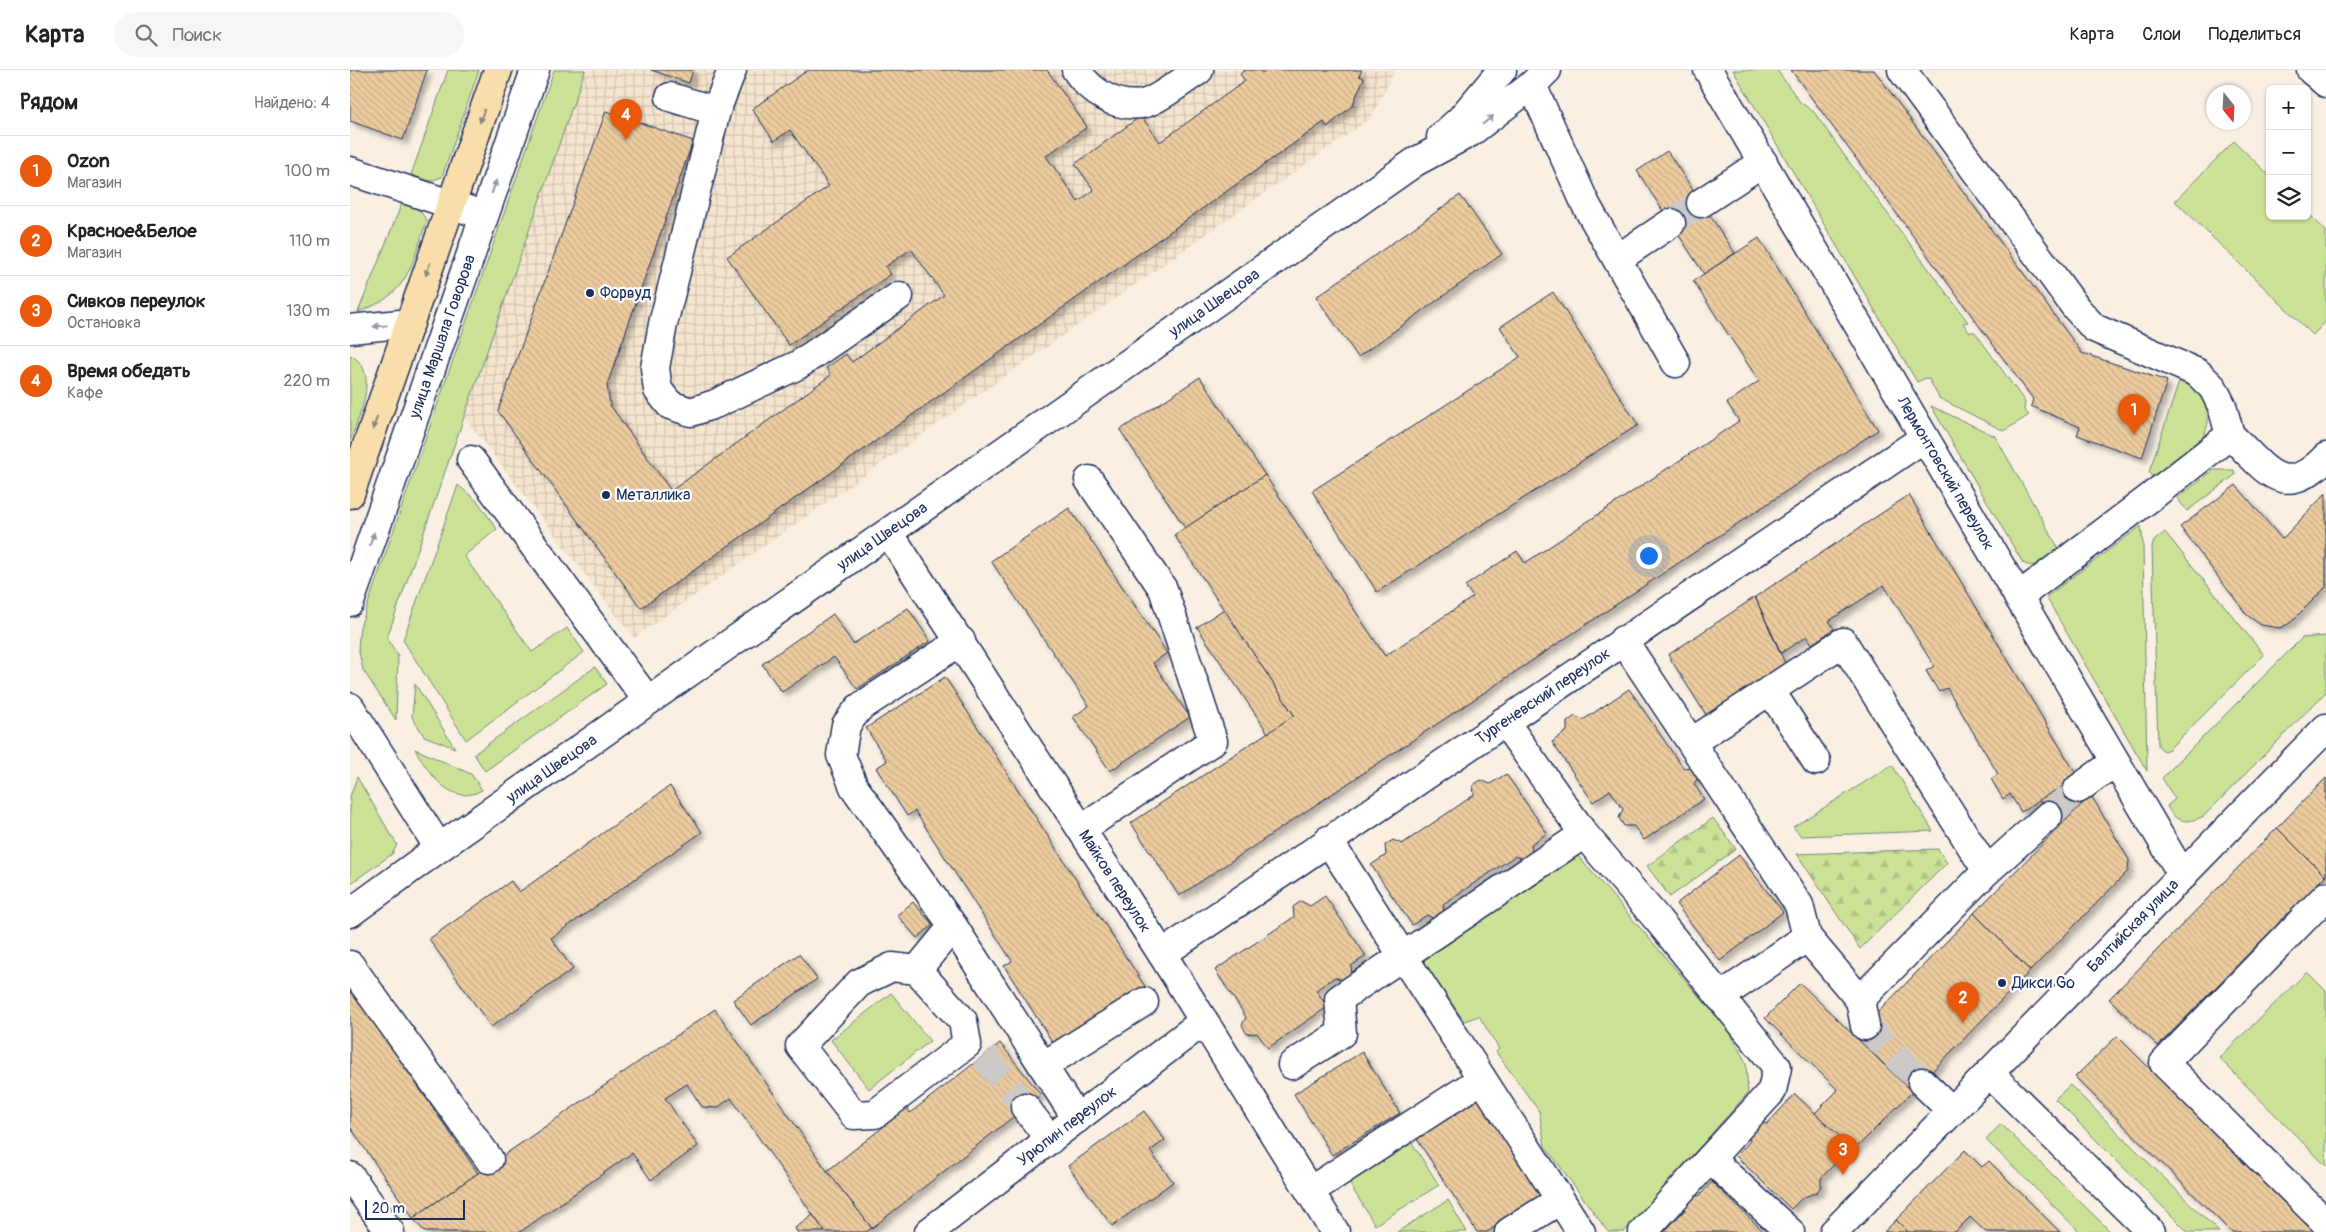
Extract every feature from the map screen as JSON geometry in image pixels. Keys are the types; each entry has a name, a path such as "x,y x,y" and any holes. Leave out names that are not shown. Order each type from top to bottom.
{"main road":[{"path":"350,494 498,70"}],"street":[{"name":"улица Маршала Говорова","path":"350,602 534,70"},
{"path":"732,70 716,111 663,324 655,368 658,390 670,405 691,412 715,404 798,365 899,296"},
{"path":"1076,70 1085,83 1111,101 1142,104 1177,85 1199,70"},
{"name":"улица Швецова","path":"1415,162 1460,120 1502,70"},
{"name":"Лермонтовский переулок","path":"1708,70 2183,876"},
{"path":"1902,70 2070,300 2094,328 2198,373 2213,388 2222,406 2230,435 2276,477 2290,480 2303,476 2326,456"},
{"path":"2311,70 2326,84"},
{"path":"1540,78 1586,205 1676,363"},
{"name":"улица Швецова","path":"350,913 439,848 1415,162 1471,132 1540,78"},
{"path":"670,97 716,111"},
{"path":"1701,203 1763,162"},
{"path":"350,171 484,215"},
{"path":"1617,259 1671,223"},
{"path":"350,329 410,323"},
{"path":"2018,596 2151,497 2230,435"},
{"name":"Тургеневский переулок","path":"1162,954 1623,640 1924,438"},
{"path":"471,460 648,701"},
{"path":"1082,829 1213,741 1162,589 1089,480"},
{"name":"Майков переулок","path":"889,533 961,641 1162,954 1335,1232"},
{"path":"1623,640 1799,905 1807,937 1860,1000 1865,1026"},
{"path":"961,641 859,708 846,725 841,755 854,787 953,926 1077,1120"},
{"path":"1692,742 1843,642 1987,871"},
{"path":"1770,690 1816,761"},
{"path":"350,707 439,848"},
{"path":"1504,721 1584,834 1658,920 1777,1067 1772,1091 1643,1232"},
{"name":"Балтийская улица","path":"1834,1232 2326,728"},
{"path":"2078,789 2115,762"},
{"path":"1860,1000 1987,871 2048,816"},
{"path":"1292,1065 1342,1033 1339,999 1584,834"},
{"path":"1328,840 1581,1232"},
{"path":"2326,896 2164,1063 2326,1222"},
{"path":"917,970 953,926"},
{"path":"1720,997 1807,937"},
{"path":"350,965 489,1158"},
{"path":"892,967 917,970 964,1021 975,1049 875,1114 854,1115 800,1046 859,983 892,967"},
{"path":"1043,1066 1144,1002"},
{"name":"Урюпин переулок","path":"929,1232 1204,1021"},
{"path":"1989,1073 2151,1232"},
{"path":"1310,1191 1482,1079"},
{"path":"1922,1082 1952,1111"},
{"path":"1025,1107 1050,1140"},
{"path":"1710,1159 1790,1232"},
{"path":"350,1176 390,1232"},
{"path":"1509,1232 1560,1200"}],"shaded area":[{"path":"571,70 1395,70 1371,118 634,638 456,406"}],"green space":[{"path":"448,70 479,70 442,177 430,181 411,175"},
{"path":"554,70 585,70 387,638 398,656 396,720 363,670 358,648 360,627"},
{"path":"1733,70 1777,70 1800,102 1814,112 1968,322 1963,323 1969,332 1975,332 2025,402 2024,410 2029,415 2004,431 1939,398 1929,379 1926,378 1917,382"},
{"path":"2234,141 2266,172 2266,220 2311,220 2311,216 2326,231 2326,321 2313,335 2175,201"},
{"path":"402,203 418,209 427,220 412,265 398,288 388,297 358,312"},
{"path":"350,355 360,362 365,372 366,383 362,408 350,441"},
{"path":"2181,376 2200,396 2204,404 2208,420 2206,429 2202,438 2152,477 2149,472"},
{"path":"1931,406 1995,436 2059,549 2038,564 2028,565 2023,563"},
{"path":"2214,470 2234,470 2235,475 2187,511 2177,498"},
{"path":"458,485 478,502 497,529 464,556 532,652 567,628 584,652 466,740 403,640"},
{"path":"2141,526 2143,544 2147,771 2046,597"},
{"path":"2165,532 2264,655 2169,749 2164,751 2158,746 2152,547 2154,541"},
{"path":"2326,636 2326,692 2204,816 2187,821 2174,816 2167,806 2175,799 2162,778 2302,638"},
{"path":"595,667 607,684 485,771 474,754"},
{"path":"415,684 455,748 424,736 412,717"},
{"path":"415,749 471,774 482,790 471,794 460,794 451,791 434,777"},
{"path":"1892,765 1933,831 1801,836 1793,827"},
{"path":"357,777 397,845 392,854 350,884 350,797"},
{"path":"1713,818 1736,849 1670,897 1647,866"},
{"path":"1938,849 1947,863 1860,949 1797,854"},
{"path":"1578,856 1730,1032 1746,1063 1748,1093 1624,1232 1608,1232 1545,1146 1539,1111 1496,1052 1499,1049 1479,1016 1464,1021 1423,961"},
{"path":"2307,972 2326,991 2326,1166 2219,1058"},
{"path":"891,993 930,1041 869,1089 831,1040"},
{"path":"2070,1085 2219,1232 2188,1232 2055,1099"},
{"path":"2001,1124 2111,1232 2080,1232 1986,1140"},
{"path":"1412,1143 1439,1185 1375,1225 1349,1183"},
{"path":"1448,1200 1467,1232 1397,1232"}],"building":[{"path":"350,70 427,70 403,140 350,121"},
{"path":"651,70 693,70 689,83"},
{"path":"808,70 1047,70 1087,127 1046,156 1078,202 1094,190 1075,164 1141,116 1160,142 1245,81 1240,74 1245,70 1260,70 1262,73 1266,70 1362,70 1359,76 1364,78 1352,106 1327,127 1324,122 641,608 498,411 606,111 693,141 607,385 610,405 671,491 831,375 826,368 846,354 852,362 944,295 911,249 885,267 891,274 789,345 727,257 829,186 790,130 774,141 752,109"},
{"path":"1791,70 1874,70 2082,353 2167,381 2142,458 2077,435 2080,427 2031,406 2033,399"},
{"path":"1667,151 1735,253 1704,274 1637,171"},
{"path":"1460,195 1502,254 1358,357 1316,297"},
{"path":"1759,238 1878,430 1179,896 1131,823 1294,715 1174,535 1265,475 1385,656 1473,597 1465,586 1517,551 1525,563 1739,421 1727,403 1759,381 1693,281"},
{"path":"1553,292 1638,425 1377,592 1312,491 1520,357 1500,327"},
{"path":"1200,377 1265,475 1185,528 1120,430"},
{"path":"2236,485 2282,539 2326,493 2326,587 2290,623 2280,628 2261,625 2247,615 2180,527"},
{"path":"1909,495 2078,777 2021,812 2010,794 2003,799 1991,779 1998,774 1947,688 1939,692 1926,671 1934,666 1884,585 1829,621 1834,629 1812,644 1807,636 1781,653 1755,597"},
{"path":"1069,508 1167,653 1153,663 1190,717 1110,771 1073,717 1089,706 991,561"},
{"path":"1755,597 1788,670 1710,721 1668,655"},
{"path":"908,608 930,641 857,689 834,657 782,692 762,664 833,614 853,644"},
{"path":"1224,609 1294,715 1268,733 1197,627"},
{"path":"945,677 1146,988 1055,1046 1004,966 1012,961 915,811 907,816 876,768 887,761 866,728"},
{"path":"1629,689 1683,768 1693,767 1699,776 1694,784 1704,799 1644,840 1634,826 1624,826 1619,818 1623,809 1610,790 1593,802 1552,742 1567,731 1567,722 1575,716 1583,720"},
{"path":"1506,774 1547,833 1531,844 1532,854 1524,860 1515,856 1443,904 1444,914 1436,920 1427,915 1412,925 1371,865 1386,855 1385,845 1393,840 1402,844 1474,795 1473,785 1481,780 1490,784"},
{"path":"2326,778 2326,875 2325,876 2277,828"},
{"path":"2073,780 2086,800 2057,830 2039,800"},
{"path":"670,786 702,832 551,938 573,969 491,1027 429,939 511,881 519,892"},
{"path":"2091,795 2129,860 2128,871 2030,971 1974,913"},
{"path":"2277,828 2325,876 2158,1046 2109,999"},
{"path":"1739,855 1783,912 1720,961 1676,904"},
{"path":"1325,896 1366,956 1351,966 1352,976 1344,981 1335,977 1316,990 1327,1007 1268,1048 1257,1033 1247,1034 1242,1025 1246,1017 1215,970 1294,917 1293,907 1301,901 1310,906"},
{"path":"913,902 933,925 917,938 897,915"},
{"path":"1974,913 2030,971 1912,1092 1855,1036"},
{"path":"799,954 817,979 751,1025 733,1000"},
{"path":"1800,983 1912,1092 1854,1150 1815,1113 1838,1090 1765,1018"},
{"path":"352,991 478,1173 413,1218 350,1127 350,993"},
{"path":"715,1009 827,1171 872,1228 866,1232 825,1232 731,1098 717,1108 702,1107 687,1084 665,1098 698,1146 651,1180 632,1153 520,1232 425,1232 413,1218"},
{"path":"2117,1036 2314,1232 2231,1232 2075,1077"},
{"path":"1000,1043 1041,1095 872,1228 827,1171 907,1108 910,1113"},
{"path":"1362,1052 1400,1113 1332,1155 1294,1094"},
{"path":"1795,1094 1851,1147 1821,1178 1821,1186 1817,1192 1802,1198 1791,1209 1736,1156 1750,1141 1748,1135 1759,1122 1767,1124"},
{"path":"1478,1096 1542,1196 1487,1232 1477,1232 1415,1136"},
{"path":"1144,1111 1165,1140 1150,1151 1173,1182 1112,1226 1068,1166"},
{"path":"1965,1150 1982,1167 1989,1161 2060,1232 1986,1232 1970,1217 1955,1232 1908,1232 1896,1220"},
{"path":"1712,1182 1764,1232 1664,1232 1685,1210 1683,1201 1689,1194 1699,1196"},
{"path":"813,1215 825,1232 797,1232 795,1228"},
{"path":"1896,1220 1908,1232 1884,1232"}],"tunnel":[{"path":"1671,223 1701,203"},
{"path":"2048,816 2078,789"},
{"path":"1865,1026 1922,1082"},
{"path":"984,1055 1025,1107"}],"place":[{"name":"Время обедать","path":"626,140"},
{"name":"Форвуд","path":"590,293"},
{"name":"Ozon","path":"2134,435"},
{"name":"Металлика","path":"606,495"},
{"name":"Дикси Go","path":"2002,983"},
{"name":"Красное&Белое","path":"1963,1023"},
{"name":"Сивков переулок","path":"1843,1175"}]}
